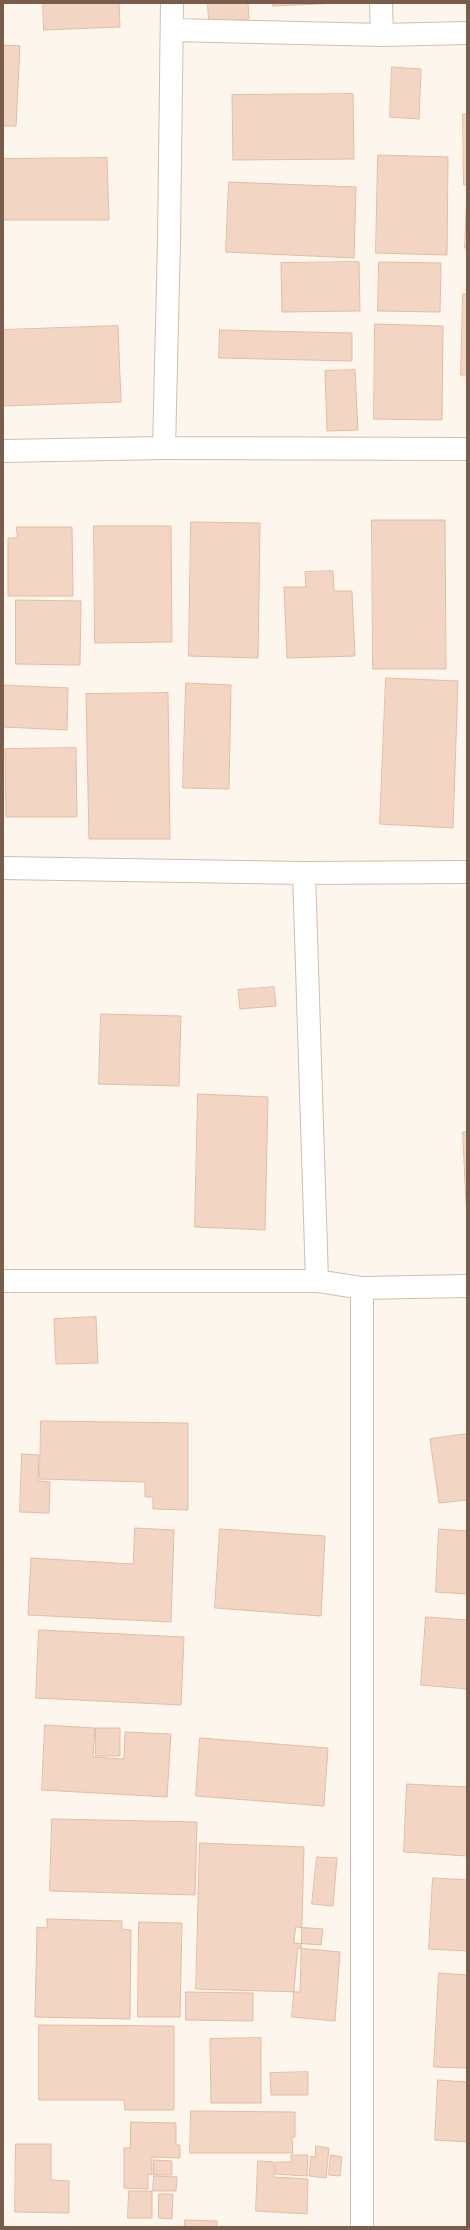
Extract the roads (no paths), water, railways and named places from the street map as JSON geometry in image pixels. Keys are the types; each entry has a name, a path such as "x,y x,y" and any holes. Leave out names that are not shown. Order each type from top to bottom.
{"street":[{"path":"164,448 173,30 172,3"},
{"path":"381,3 382,36"},
{"path":"173,30 382,36 467,33"},
{"path":"3,451 164,448 467,448"},
{"path":"3,868 304,873 467,872"},
{"path":"304,873 317,1281"},
{"path":"3,1281 317,1281 362,1288 467,1286"},
{"path":"362,1288 362,2227"}]}
